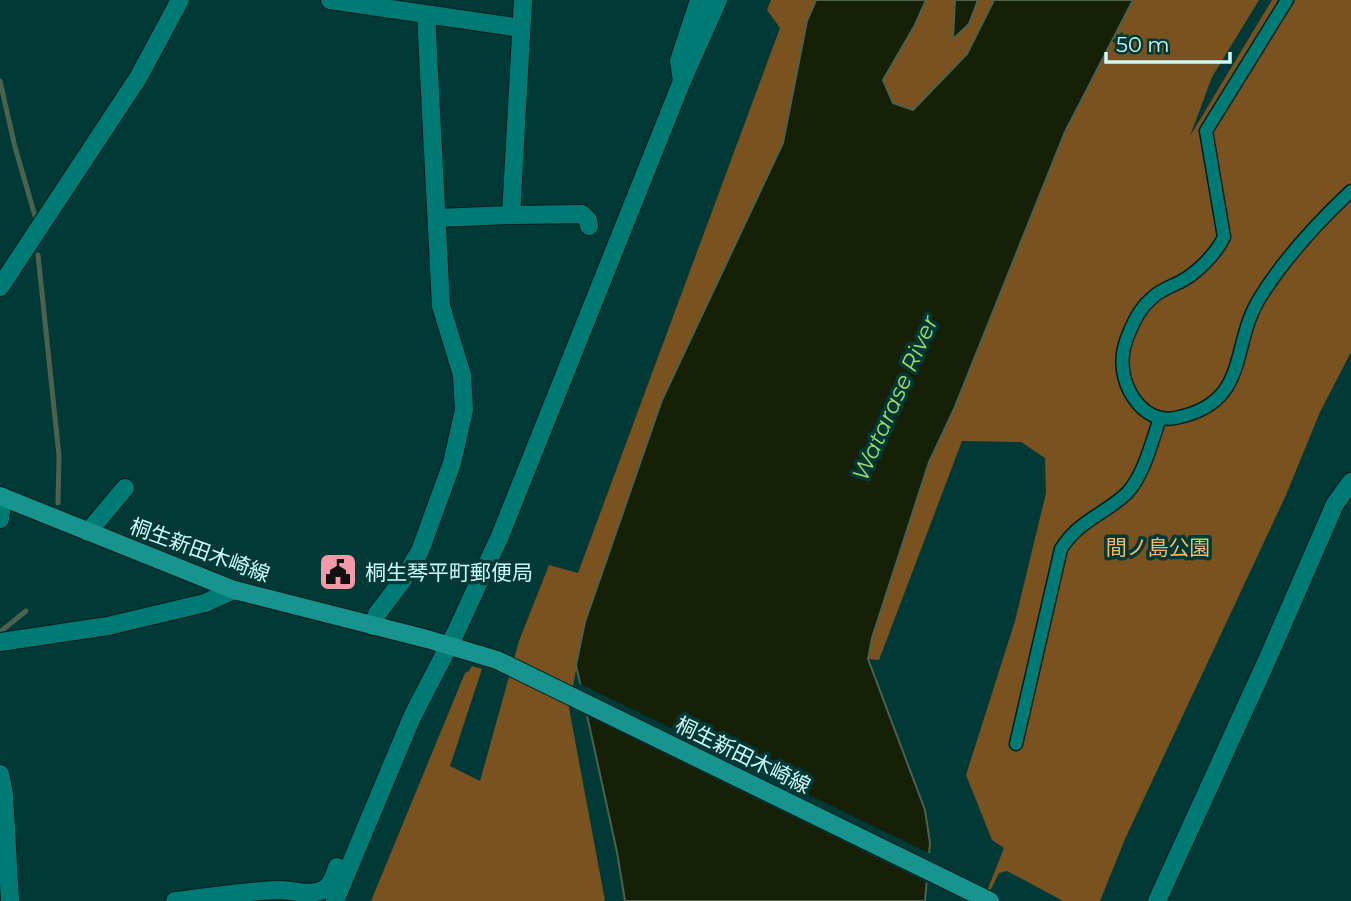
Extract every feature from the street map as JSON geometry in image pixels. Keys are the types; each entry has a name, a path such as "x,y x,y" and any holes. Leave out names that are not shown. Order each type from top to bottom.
{"main road":[{"name":"桐生新田木崎線","path":"2,497 234,590 497,660 989,900"}],"street":[{"path":"0,287 138,78 180,0"},
{"path":"330,0 376,3 426,14 521,28"},
{"path":"510,215 523,0"},
{"path":"682,81 679,61 699,0"},
{"path":"335,901 412,717 449,646 500,536 682,81 718,0"},
{"path":"1287,0 1206,131 1224,237 1192,274 1152,298 1135,319 1128,335 1122,363 1125,379 1137,402 1152,415 1169,419 1196,412 1220,397 1229,384 1258,299 1276,274 1351,191"},
{"path":"373,625 379,610 402,582 420,551 452,463 464,410 462,375 441,306 426,14"},
{"path":"437,218 582,214 588,220 589,226"},
{"path":"1016,744 1061,549 1082,524 1111,506 1133,486 1160,418"},
{"path":"1157,901 1335,504 1351,482"},
{"path":"88,532 125,488"},
{"path":"0,519 2,497"},
{"path":"0,642 108,626 205,603 234,590"},
{"path":"0,774 4,794 10,901"},
{"path":"175,901 261,891 321,891 331,883 349,842 364,833"}],"green space":[{"path":"771,0 816,0 807,21 783,143 662,400 585,622 569,708 605,901 371,901 465,673 472,666 482,669 450,766 480,781 519,641 549,565 578,573 780,28 767,10"},
{"path":"926,0 955,0 954,38 969,24 978,0 994,0 967,54 913,110 893,103 883,80 915,25"},
{"name":"間ノ島公園","path":"1133,0 1259,0 1212,77 1190,136 1272,0 1351,0 1351,352 1320,412 1286,495 1125,839 1100,901 1063,901 1007,871 999,873 983,901 1004,848 992,840 966,775 1015,621 1046,493 1045,458 1021,442 962,441 879,660 868,659 872,638 929,462 954,409 1065,132"}],"water":[{"name":"Watarase River","path":"816,0 926,0 915,25 883,80 893,103 913,110 967,54 994,0 1133,0 1065,132 954,409 929,462 872,638 868,659 925,810 930,843 925,901 625,901 617,852 576,665 585,622 662,400 783,143 807,21"},
{"path":"955,0 978,0 969,24 953,39"}],"pier":[{"path":"576,682 933,855 932,885 583,714"}],"waterway":[{"path":"0,81 35,216"},
{"path":"38,255 59,456 58,503"},
{"path":"0,632 26,611"}],"place":[{"name":"桐生琴平町郵便局","path":"338,572"}]}
